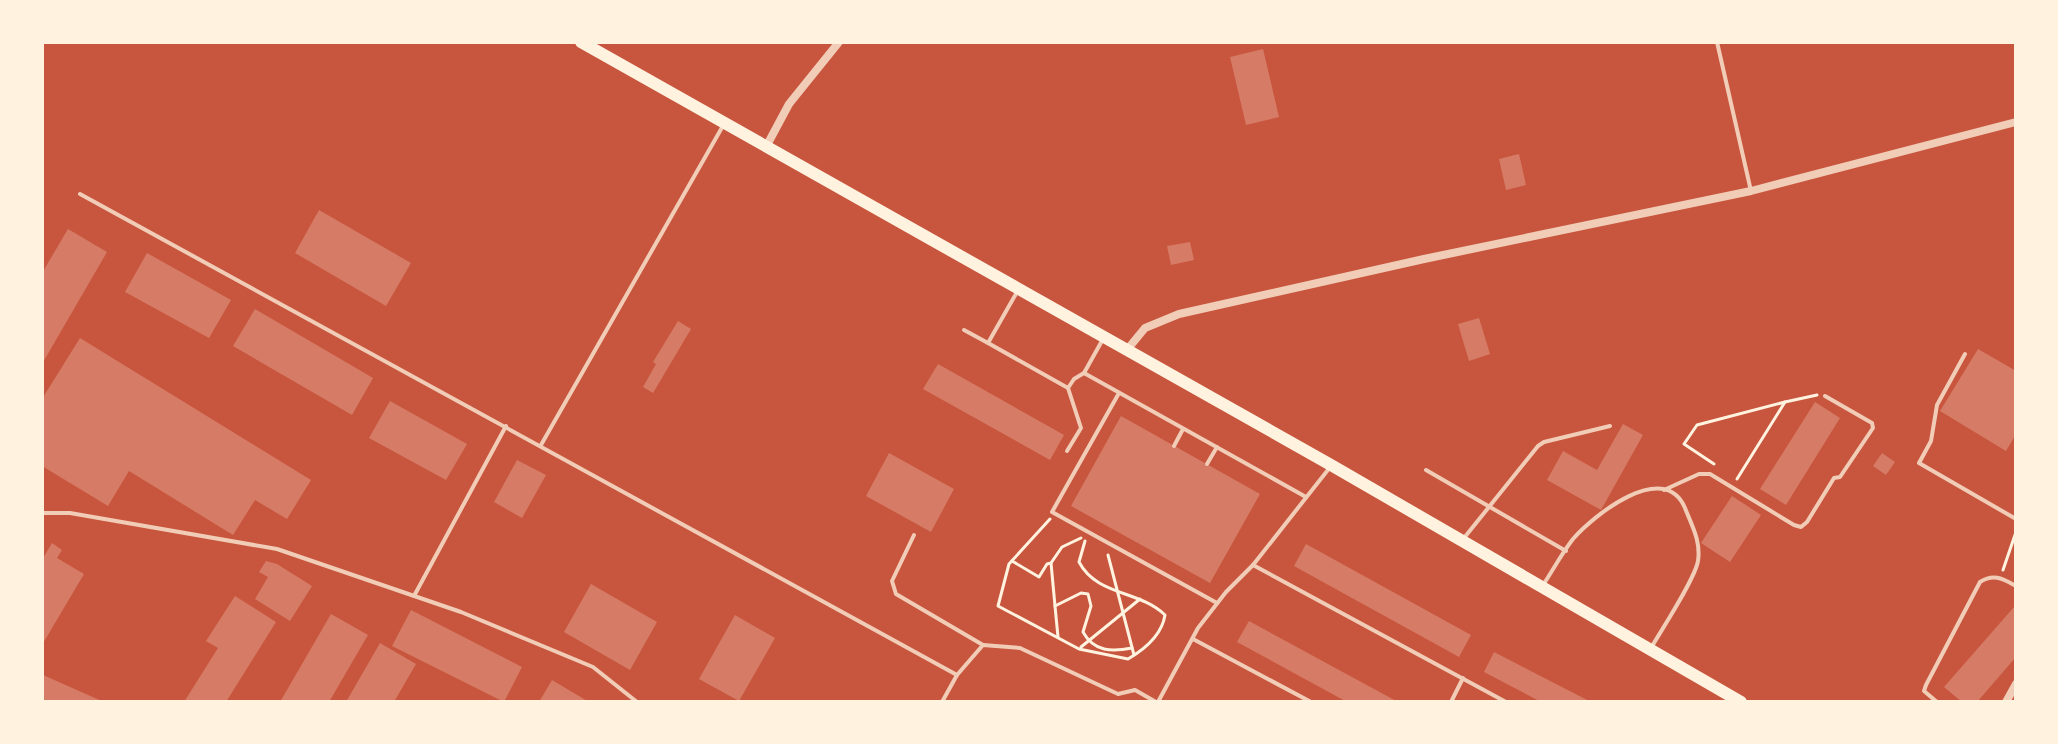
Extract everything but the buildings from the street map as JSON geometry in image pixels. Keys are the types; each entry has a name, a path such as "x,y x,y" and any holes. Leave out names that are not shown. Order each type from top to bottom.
{"main road":[{"path":"581,42 1331,465 1741,702"}],"street":[{"path":"766,147 789,104 839,42"},
{"path":"1126,351 1145,328 1179,314 1751,191 2016,122"},
{"path":"2006,702 2016,684"}],"lane":[{"path":"1717,42 1751,191"},
{"path":"541,445 725,123"},
{"path":"80,194 957,675"},
{"path":"988,343 1019,290"},
{"path":"964,330 1068,388 1081,428 1067,451"},
{"path":"1068,388 1074,379 1084,373 1103,338"},
{"path":"1965,354 1935,408 1931,441 1919,463 2016,519"},
{"path":"1084,373 1306,497"},
{"path":"1119,393 1052,512 1217,603"},
{"path":"1664,490 1699,474 1710,474 1801,527 1874,426 1825,396"},
{"path":"414,596 506,426"},
{"path":"1462,541 1544,442 1610,426"},
{"path":"1174,446 1183,429"},
{"path":"1207,464 1217,447"},
{"path":"914,535 892,581 896,594 983,645 1020,648 1118,694 1135,690 1157,702 1192,638 1217,603 1253,565 1331,465"},
{"path":"1426,470 1566,551"},
{"path":"1541,587 1573,539 1594,520 1631,493 1646,488 1664,490 1681,500 1700,544 1697,565 1650,649"},
{"path":"42,513 70,513 277,549 461,612 593,667 637,702"},
{"path":"1253,565 1506,702"},
{"path":"1937,702 1924,691 1926,685 1980,582 1989,577 2000,577 2016,586"},
{"path":"1192,638 1311,702"},
{"path":"942,702 957,675 983,645"},
{"path":"1451,702 1463,678"}],"path":[{"path":"1725,471 1684,444 1697,425 1785,402 1825,396"},
{"path":"1738,479 1785,402"},
{"path":"1012,561 1039,577 1062,547 1087,535 1079,562 1086,575 1103,587 1158,608 1165,615 1163,628 1128,659 1079,649 998,606 1012,561 1056,513"},
{"path":"2000,577 2016,532"},
{"path":"1105,541 1115,591 1134,655"},
{"path":"1051,563 1058,637"},
{"path":"1055,606 1081,593 1088,594 1091,606 1083,632 1088,641 1107,651 1132,648"},
{"path":"1079,649 1140,599"}]}
